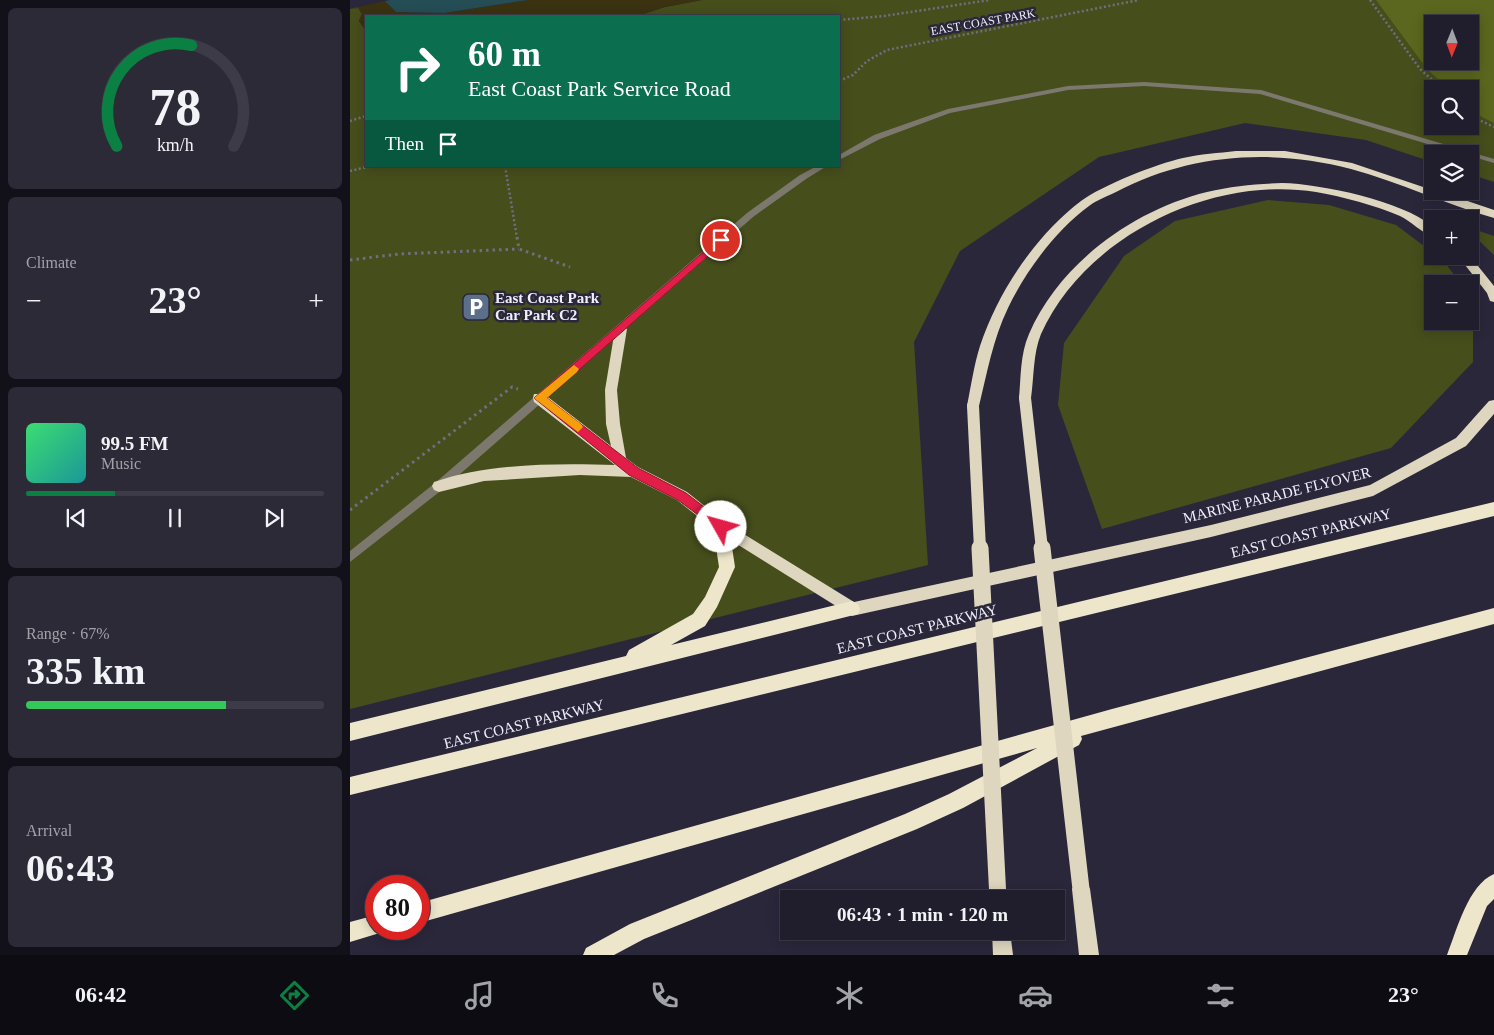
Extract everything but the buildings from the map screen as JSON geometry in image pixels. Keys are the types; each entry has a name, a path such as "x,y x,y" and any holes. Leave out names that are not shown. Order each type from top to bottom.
{"highway":[{"path":"998,890 973,406 986,347 1002,308 1028,262 1058,229 1086,203 1132,179 1184,161 1236,154 1285,154 1352,166 1494,214"},
{"path":"1089,955 1025,398 1034,336 1055,300 1084,266 1121,234 1165,210 1225,192 1282,186 1339,193 1411,216 1424,226"},
{"path":"1471,265 1492,292 1494,298"},
{"path":"620,460 613,424 611,390 621,328"},
{"path":"540,398 634,471 682,496 721,527 852,609"},
{"name":"MARINE PARADE FLYOVER","path":"852,609 1211,531 1373,490 1461,442 1494,405"},
{"path":"438,486 492,474 580,469 634,471"},
{"name":"EAST COAST PARKWAY","path":"350,786 1494,510"},
{"path":"618,665 698,620 711,602 727,567 721,527"},
{"path":"350,732 852,609"},
{"path":"430,910 1112,718 1494,616"},
{"path":"594,955 637,931 910,822 956,801 1112,718"},
{"path":"1457,955 1480,899 1494,884"},
{"path":"350,932 365,928"},
{"path":"1002,940 1003,955"}],"street":[{"path":"840,157 877,137 948,111 1068,88 1144,84 1261,92 1494,161"},
{"path":"350,557 438,486 750,215 803,177 821,167"}],"path":[{"path":"840,20 884,16 990,0"},
{"name":"EAST COAST PARK","path":"840,81 853,75 867,61 886,50 1139,0"},
{"path":"1370,0 1420,69 1432,80"},
{"path":"350,121 365,116"},
{"path":"1479,120 1494,127"},
{"path":"350,171 368,167"},
{"path":"506,167 519,250"},
{"path":"350,260 399,254 519,250 570,267"},
{"path":"350,510 512,387 540,398"}],"green space":[{"path":"702,0 1494,0 1494,182 1479,177 1479,145 1424,145 1424,159 1366,140 1245,123 1099,157 960,251 914,342 928,565 350,709 350,9 358,7 362,14 359,21 365,30 365,167 840,167 840,15 640,15 665,7"},
{"path":"1376,0 1494,0 1494,123 1479,114 1479,80 1439,80 1428,70 1479,70 1479,15 1424,15 1424,65"},
{"path":"1268,200 1329,205 1396,225 1424,246 1424,265 1447,265 1454,275 1424,275 1424,330 1473,330 1473,362 1391,448 1102,529 1058,405 1064,343 1124,256 1175,221"},
{"path":"1479,231 1494,236 1494,255 1479,241"}],"sand":[{"path":"528,0 702,0 665,7 640,15 365,15 365,30 359,21 362,14 358,8 350,9 385,1 396,12 444,13"}],"shaded area":[{"path":"528,0 444,13 396,12 385,1"}],"slow traffic":[{"path":"574,369 540,398 578,427"}],"place":[{"name":"East Coast Park Car Park C2","path":"476,307"}],"route":[{"path":"721,240 540,398 634,471 682,496 721,527"}]}
